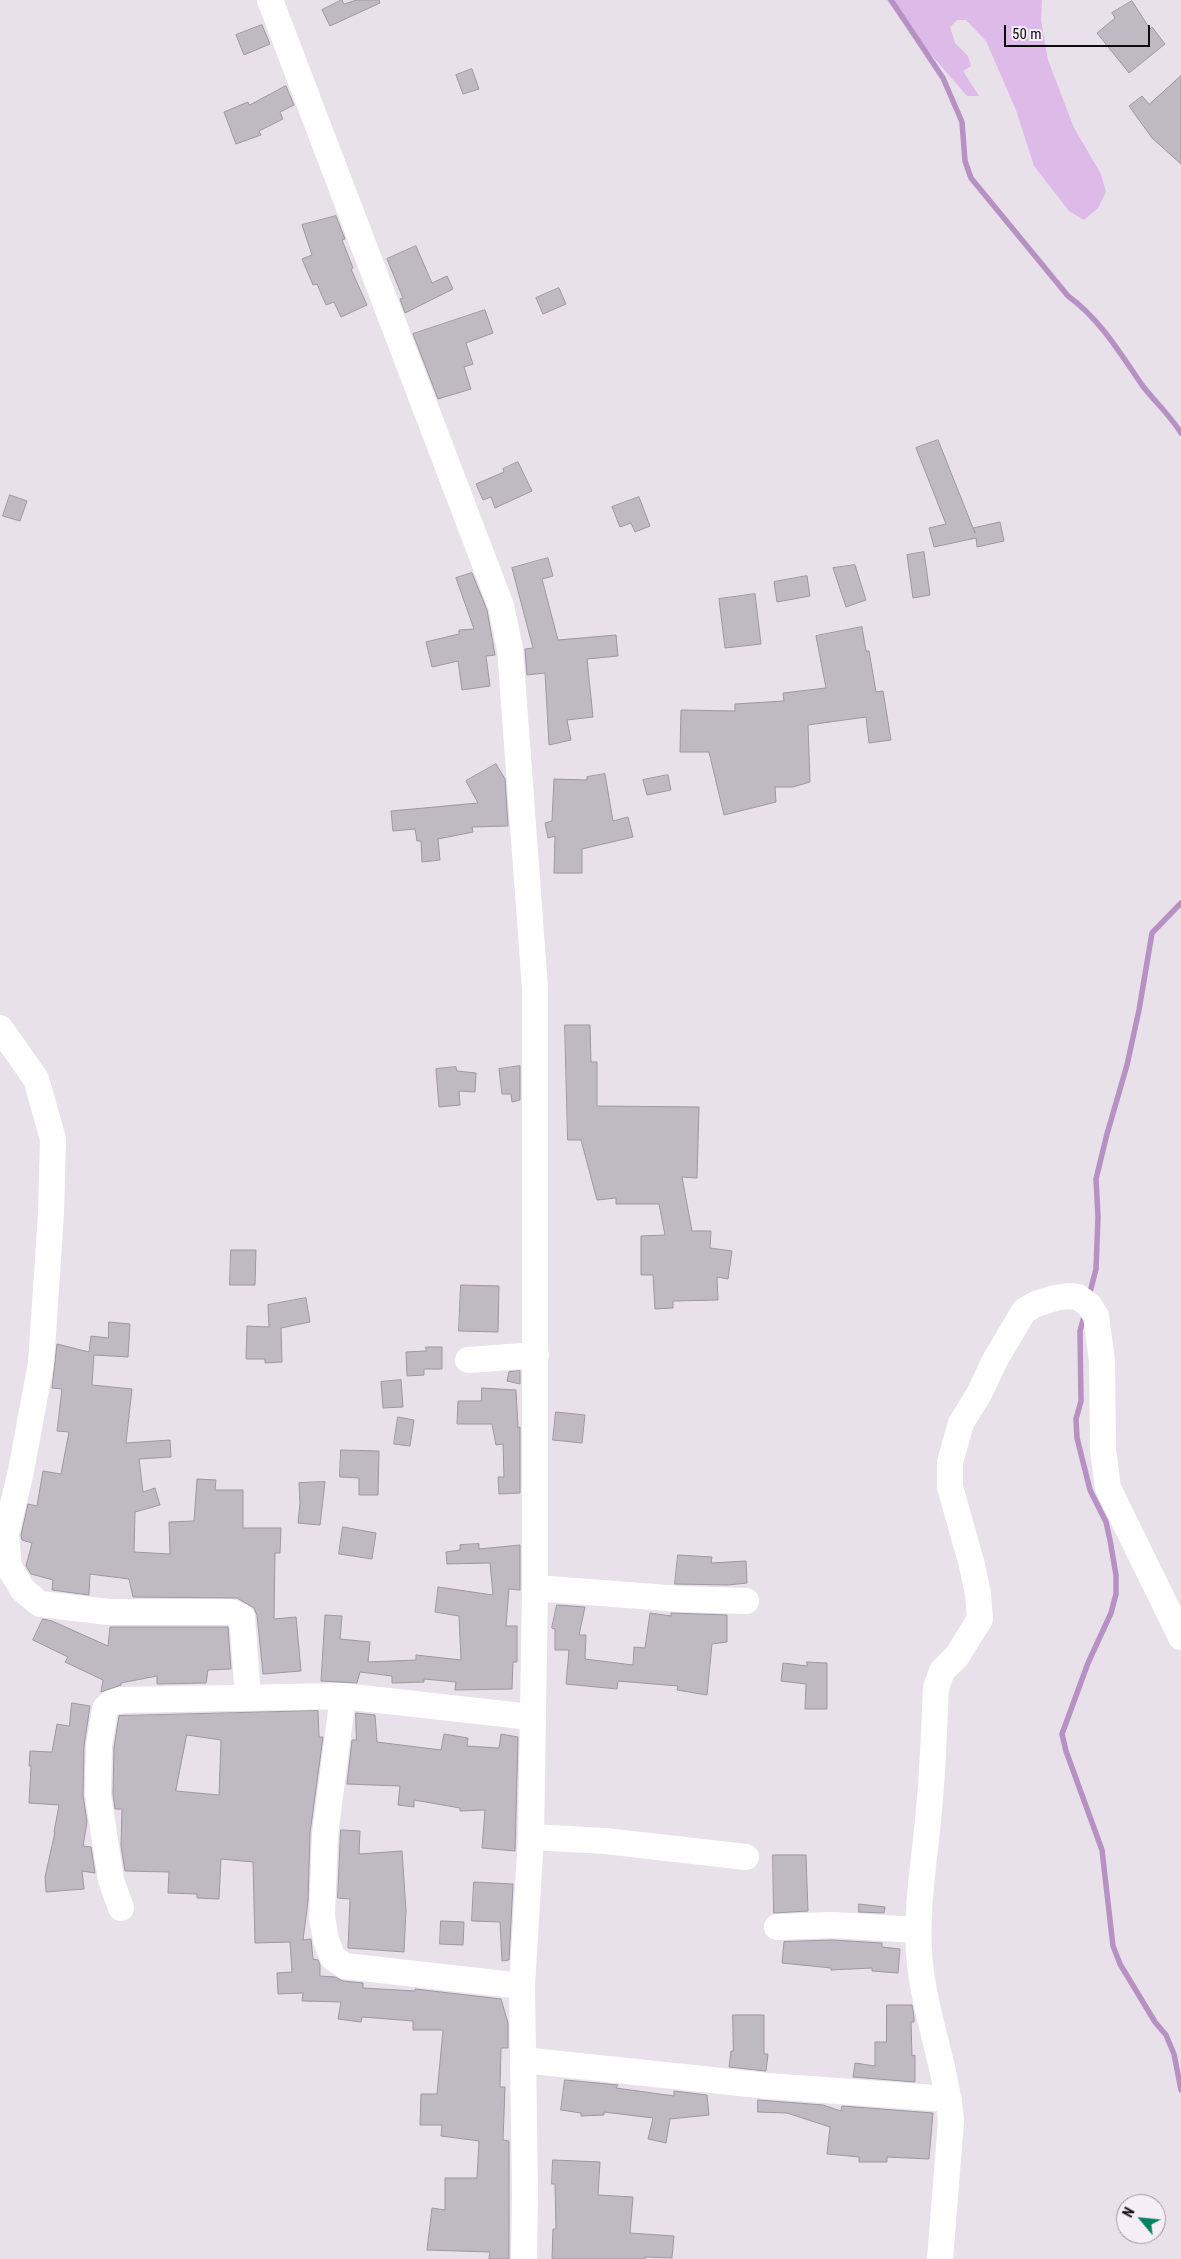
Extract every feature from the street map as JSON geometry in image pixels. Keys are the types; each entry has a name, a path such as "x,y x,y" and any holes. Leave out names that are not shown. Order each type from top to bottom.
{"street":[{"path":"270,0 498,597 506,624 510,649 535,988 535,1588 531,1718 531,1837 522,1986 524,2259"},
{"path":"0,1028 36,1079 52,1139 51,1214 41,1363 21,1472 6,1534 9,1567 23,1590 40,1604 109,1612 231,1612 238,1614 242,1618 248,1698"},
{"path":"940,2259 951,2121 949,2099 925,2001 918,1930 920,1882 930,1808 936,1688 942,1671 957,1656 980,1619 978,1594 972,1565 950,1487 950,1462 961,1423 979,1394 995,1360 1024,1311 1036,1304 1061,1297 1073,1296 1089,1305 1096,1316 1102,1361 1103,1450 1108,1488 1181,1637"},
{"path":"468,1360 536,1355"},
{"path":"535,1588 746,1602"},
{"path":"343,1696 322,1880 322,1917 326,1940 333,1958 345,1966 522,1986"},
{"path":"121,1908 111,1880 98,1795 99,1746 105,1709 111,1703 122,1700 343,1696 531,1718"},
{"path":"531,1837 605,1841 746,1857"},
{"path":"777,1927 832,1925 918,1930"},
{"path":"523,2060 768,2086 949,2099"}],"shaded area":[{"path":"887,0 1042,0 1041,20 1048,60 1074,128 1101,174 1106,192 1098,208 1084,220 1069,211 1034,166 1016,110 986,41 966,20 957,20 950,27 955,43 968,56 971,66 963,71 979,96 967,96 901,20"}],"building":[{"path":"342,0 344,4 357,0 379,0 380,3 330,26 322,10"},
{"path":"1132,1 1150,29 1152,27 1165,44 1129,73 1097,33 1115,18 1112,13"},
{"path":"262,25 270,44 244,55 236,35"},
{"path":"472,69 479,89 463,94 456,75"},
{"path":"1181,76 1181,164 1152,138 1129,106 1142,96 1149,104"},
{"path":"286,86 294,105 280,112 283,119 259,131 261,135 236,144 224,112 248,102 249,105"},
{"path":"336,216 345,239 342,240 353,268 351,269 367,305 341,317 334,302 326,305 317,284 313,285 302,259 312,255 302,225"},
{"path":"416,246 432,283 447,276 453,289 405,313 400,299 403,298 387,259"},
{"path":"559,288 566,304 543,314 536,298"},
{"path":"485,310 493,333 466,343 473,364 464,367 471,389 438,399 413,334"},
{"path":"938,440 973,528 1000,522 1004,541 977,547 976,538 934,547 929,528 946,524 916,448"},
{"path":"518,462 532,491 495,508 491,497 483,500 476,484 504,472 503,469"},
{"path":"10,495 27,501 20,521 3,516"},
{"path":"639,497 650,526 635,532 631,523 620,527 612,507"},
{"path":"924,552 930,595 913,598 907,555"},
{"path":"548,558 553,576 542,579 558,640 616,635 618,656 587,659 593,717 567,720 571,740 549,745 545,673 527,675 525,649 533,648 512,568"},
{"path":"855,565 866,600 846,607 833,568"},
{"path":"472,573 487,610 495,655 486,656 490,686 462,690 458,661 432,667 426,642 459,634 459,630 474,629 456,578"},
{"path":"807,576 810,596 777,602 774,582"},
{"path":"755,594 761,644 725,648 719,599"},
{"path":"862,627 866,651 869,651 876,692 883,691 891,740 869,743 866,717 808,725 810,782 793,787 775,787 776,802 724,815 709,752 680,752 681,710 735,711 735,704 784,701 783,693 826,688 816,636"},
{"path":"496,764 505,779 508,826 472,827 473,832 438,839 440,860 422,862 421,841 417,841 415,829 393,831 391,811 478,803 466,781"},
{"path":"605,774 613,821 628,817 633,837 582,849 582,873 554,873 555,836 548,838 545,823 552,821 554,779 587,780 587,777"},
{"path":"668,775 671,790 647,795 643,780"},
{"path":"565,1025 590,1025 591,1062 597,1062 597,1106 699,1107 697,1178 682,1177 692,1231 711,1231 710,1248 732,1251 728,1279 717,1277 718,1300 673,1301 673,1308 655,1309 653,1275 641,1275 641,1236 665,1235 659,1204 616,1204 616,1198 597,1200 581,1140 568,1140"},
{"path":"520,1066 520,1100 512,1102 511,1094 502,1094 499,1069"},
{"path":"456,1067 457,1071 476,1073 475,1092 459,1091 460,1105 439,1107 436,1069"},
{"path":"231,1250 256,1250 255,1285 230,1285"},
{"path":"461,1285 499,1286 498,1332 459,1331"},
{"path":"306,1298 310,1322 281,1328 282,1362 265,1363 265,1359 246,1359 247,1326 269,1327 268,1305"},
{"path":"109,1322 130,1324 128,1357 94,1355 92,1385 132,1389 126,1443 170,1440 171,1457 139,1459 143,1492 155,1488 160,1505 135,1512 134,1552 170,1554 169,1522 194,1521 197,1479 216,1480 215,1490 243,1490 243,1528 281,1528 280,1553 275,1553 274,1619 296,1617 301,1671 263,1674 257,1615 254,1608 237,1598 133,1597 129,1579 90,1574 89,1595 52,1590 53,1580 31,1574 26,1566 32,1543 22,1540 21,1535 28,1504 37,1506 43,1471 61,1474 69,1432 57,1431 62,1389 52,1388 57,1344 89,1352 91,1336 108,1338"},
{"path":"426,1347 442,1347 442,1369 424,1369 424,1375 407,1376 406,1352 426,1351"},
{"path":"520,1371 520,1384 507,1381 509,1372"},
{"path":"401,1380 403,1407 383,1408 381,1382"},
{"path":"482,1388 516,1390 518,1428 520,1427 520,1493 499,1494 498,1477 504,1477 503,1444 496,1445 492,1424 457,1424 458,1401 481,1401"},
{"path":"556,1412 585,1415 582,1443 553,1440"},
{"path":"398,1417 414,1420 410,1446 394,1444"},
{"path":"341,1450 379,1451 378,1495 359,1495 359,1478 340,1477"},
{"path":"325,1482 320,1525 298,1523 299,1483"},
{"path":"343,1527 376,1533 372,1559 339,1554"},
{"path":"479,1544 479,1549 520,1545 520,1590 509,1589 506,1626 517,1626 517,1662 513,1662 512,1689 455,1690 456,1682 424,1679 424,1682 392,1683 392,1676 360,1672 357,1683 321,1681 325,1615 342,1616 340,1639 370,1642 368,1662 416,1660 416,1655 461,1660 459,1616 435,1612 438,1587 493,1595 490,1563 447,1564 446,1552 460,1550 460,1545"},
{"path":"678,1555 712,1557 711,1563 746,1561 747,1583 728,1585 675,1584"},
{"path":"557,1605 585,1607 579,1635 586,1635 585,1659 633,1665 634,1647 645,1648 650,1613 671,1616 671,1613 727,1615 727,1642 712,1644 707,1695 677,1690 678,1686 618,1681 617,1689 566,1684 569,1650 555,1650 555,1629 552,1628"},
{"path":"43,1619 52,1621 108,1646 110,1627 228,1627 231,1669 208,1670 206,1683 157,1684 157,1676 121,1683 121,1685 101,1692 103,1680 65,1662 68,1657 33,1640"},
{"path":"807,1662 827,1663 827,1709 805,1709 806,1684 781,1681 783,1663 807,1666"},
{"path":"72,1703 90,1706 84,1746 83,1795 87,1822 83,1846 91,1847 95,1873 82,1871 84,1889 46,1892 45,1877 59,1805 29,1803 30,1751 52,1752 57,1724 69,1726"},
{"path":"318,1711 319,1737 323,1737 310,1833 308,1901 303,1940 311,1939 313,1959 318,1960 320,1976 363,1983 363,1988 415,1991 415,1989 501,1999 508,2023 508,2048 501,2048 500,2087 505,2087 503,2140 509,2141 509,2259 489,2259 490,2252 427,2250 432,2208 445,2210 445,2178 477,2178 479,2141 441,2136 442,2125 420,2125 421,2094 437,2094 443,2030 413,2030 413,2021 362,2017 361,2022 338,2019 341,2002 302,2001 303,1993 278,1994 277,1973 292,1972 290,1942 255,1943 253,1862 221,1859 219,1899 197,1898 197,1894 168,1893 169,1872 125,1871 121,1846 122,1809 115,1809 113,1794 114,1747 119,1716","holes":["187,1735 221,1740 219,1795 176,1791"]},
{"path":"356,1713 375,1715 377,1742 441,1750 444,1734 468,1738 467,1746 499,1748 501,1734 518,1737 515,1851 482,1848 485,1810 460,1811 460,1808 414,1800 414,1807 398,1805 400,1786 347,1784 352,1740 356,1740"},
{"path":"341,1830 360,1831 359,1854 402,1851 406,1910 404,1952 348,1948 350,1899 338,1898"},
{"path":"773,1855 806,1855 808,1911 774,1913"},
{"path":"474,1882 513,1884 509,1960 502,1961 500,1922 472,1921"},
{"path":"859,1904 885,1907 884,1913 859,1912"},
{"path":"441,1921 464,1922 463,1945 440,1944"},
{"path":"832,1940 882,1943 882,1947 900,1949 898,1973 872,1971 872,1968 831,1970 831,1968 782,1963 784,1942"},
{"path":"887,2005 912,2005 914,2022 911,2022 912,2056 915,2055 915,2082 853,2077 855,2063 875,2066 875,2042 886,2042"},
{"path":"733,2015 764,2015 764,2054 768,2054 766,2071 729,2067 731,2051 733,2051"},
{"path":"565,2080 618,2085 616,2088 674,2096 674,2091 707,2095 709,2115 670,2119 666,2143 648,2139 653,2118 604,2112 604,2115 581,2116 581,2113 561,2110"},
{"path":"758,2100 823,2105 841,2111 842,2106 933,2113 929,2159 887,2157 887,2162 859,2162 859,2157 827,2154 830,2127 787,2113 758,2112"},
{"path":"553,2160 600,2162 598,2195 633,2197 630,2233 674,2236 672,2258 552,2259 553,2229 556,2229 555,2184 552,2184"}],"waterway":[{"path":"891,0 943,78 962,122 965,161 971,178 1068,296 1100,326 1142,385 1181,433"},
{"path":"1089,1296 1096,1269 1098,1217 1096,1179 1127,1065 1139,1010 1152,933 1181,903"},
{"path":"1085,1313 1080,1331 1081,1401 1076,1419 1077,1438 1090,1490 1106,1522 1116,1575 1116,1594 1111,1613 1088,1663 1062,1734 1066,1751 1102,1850 1113,1946 1120,1964 1155,2022 1166,2035 1174,2054 1181,2090"}]}
